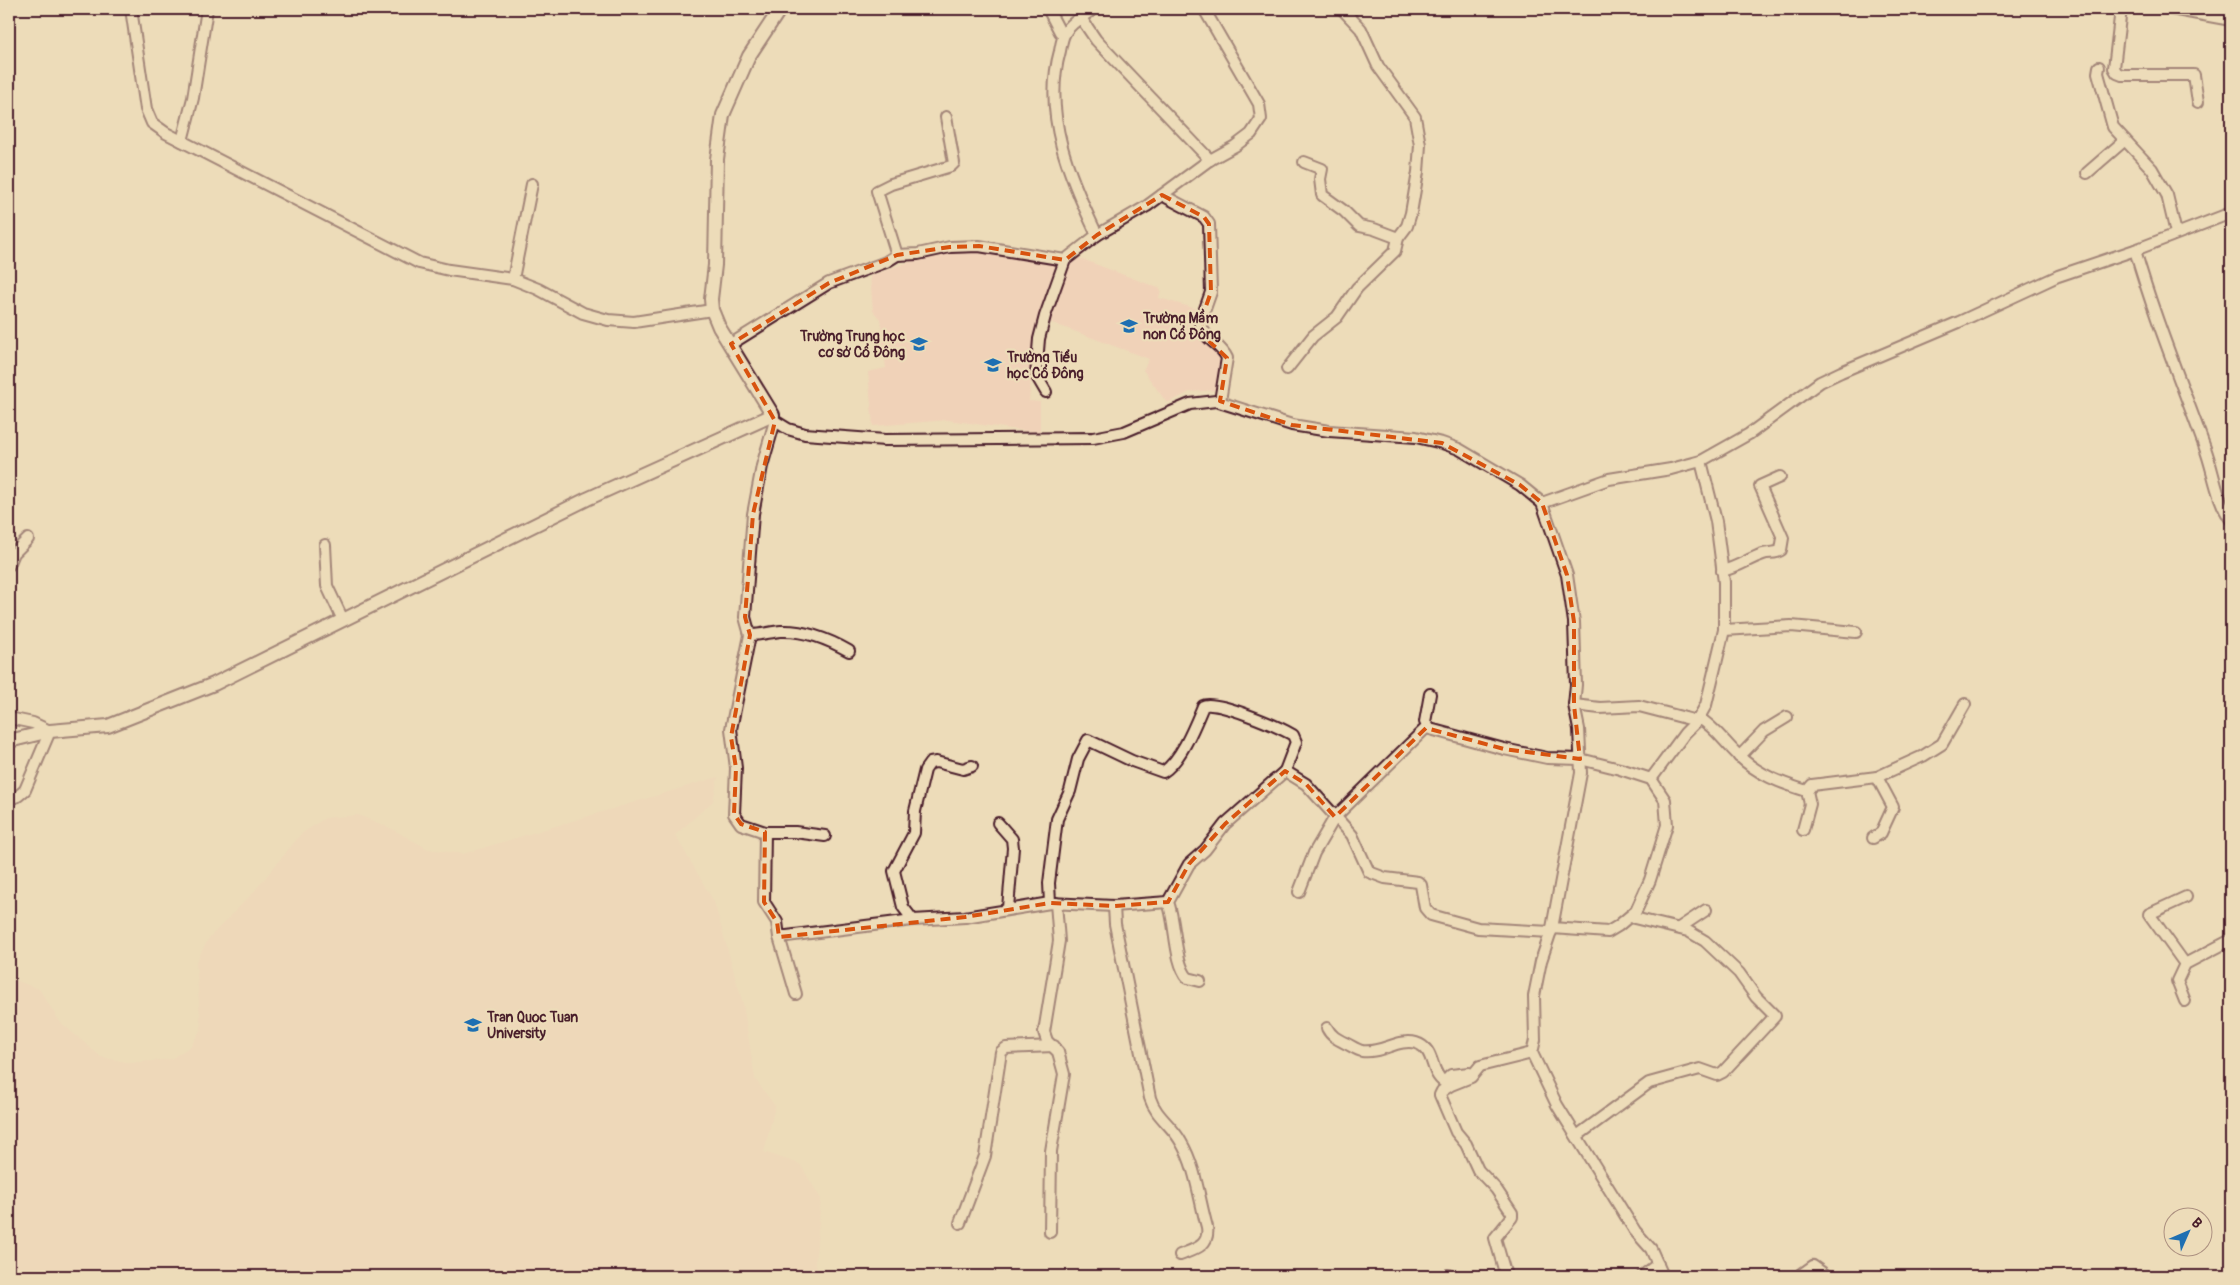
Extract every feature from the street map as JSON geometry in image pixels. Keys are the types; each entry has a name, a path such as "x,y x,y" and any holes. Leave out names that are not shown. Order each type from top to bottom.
{"street":[{"path":"131,9 146,109 156,127 378,244 419,263 449,270 513,278 583,313 608,320 634,322 712,310"},
{"path":"182,142 193,98 207,9"},
{"path":"780,9 749,56 730,96 719,133 712,310 719,327 774,418 788,429 805,434 885,440 1093,438 1124,432 1190,404 1220,401 1292,425 1329,431 1416,437 1442,442 1520,485 1542,503 1567,575 1574,622 1576,685 1574,705 1579,729 1581,773 1551,930 1541,961 1534,996 1536,1040 1532,1053 1557,1105 1578,1136 1635,1231 1651,1249 1661,1272 1642,1276"},
{"path":"1048,9 1060,32 1064,34"},
{"path":"1094,9 1064,34 1054,79 1056,121 1070,177 1096,235"},
{"path":"1046,392 1036,375 1039,339 1065,260 1096,235 1146,206 1210,160 1251,134 1261,118 1259,104 1204,9"},
{"path":"1286,368 1314,336 1337,317 1357,288 1395,251 1398,238 1407,226 1412,213 1420,145 1417,125 1410,110 1378,66 1361,29 1342,9"},
{"path":"2121,9 2114,68 2117,73 2122,75 2194,75 2198,102"},
{"path":"2171,9 2231,20"},
{"path":"1081,18 1096,40 1210,160"},
{"path":"2098,67 2098,73 2114,127 2152,169 2167,195 2176,233"},
{"path":"897,255 877,191 891,184 951,166 954,163 946,117"},
{"path":"2087,174 2125,140"},
{"path":"1304,162 1322,169 1320,178 1322,195 1344,211 1359,226 1374,229 1398,238"},
{"path":"513,278 532,184"},
{"path":"1162,195 1204,217 1209,224 1211,292 1200,323 1210,342 1224,352 1227,358 1220,401"},
{"path":"1542,503 1609,479 1671,469 1701,461 1749,434 1820,382 1834,375 1959,322 2058,276 2135,250 2231,213"},
{"path":"731,344 829,283 886,262 897,255 918,254 950,247 979,246 1065,260"},
{"path":"2135,250 2151,305 2204,445 2224,509 2231,520"},
{"path":"9,741 50,731 108,726 214,684 587,499 774,418"},
{"path":"774,418 753,514 745,616 750,635 731,729 736,768 734,814 741,824 765,832 796,832 825,836"},
{"path":"1652,779 1685,733 1698,720 1706,705 1724,630 1722,571 1716,521 1701,461"},
{"path":"1722,571 1739,567 1762,554 1776,553 1782,550 1783,538 1760,486 1780,478"},
{"path":"9,565 14,553 28,539"},
{"path":"325,545 327,586 343,620"},
{"path":"1724,630 1791,626 1856,632"},
{"path":"750,635 781,631 799,632 821,637 849,651"},
{"path":"1285,771 1306,784 1354,837 1369,872 1385,878 1418,882 1421,886 1425,908 1431,915 1478,928 1608,932 1630,917 1638,908 1650,880 1667,825 1665,800 1652,779 1580,759 1547,758 1504,749 1428,727 1425,722 1430,694"},
{"path":"1050,1232 1051,1151 1064,1074 1061,1058 1054,1046 1046,1041 1044,1032 1059,941 1049,883 1057,820 1070,791 1078,759 1088,740 1132,761 1163,772 1169,768 1185,744 1203,706 1209,704 1237,712 1293,735 1296,742 1285,771 1226,824 1205,850 1189,864 1168,902 1173,916 1181,967 1188,978 1200,981"},
{"path":"1807,791 1812,785 1877,777 1923,756 1942,744 1965,704"},
{"path":"1574,705 1600,708 1639,706 1698,720 1712,727 1739,756 1766,776 1807,791"},
{"path":"1739,756 1764,730 1788,717"},
{"path":"9,718 33,723 50,731"},
{"path":"1299,892 1314,854 1335,817 1428,727"},
{"path":"9,799 18,796 25,790 50,731"},
{"path":"913,920 903,907 894,870 914,833 915,811 925,770 930,763 936,762 963,768 972,766"},
{"path":"1873,838 1881,833 1893,807 1877,777"},
{"path":"1803,830 1810,804 1807,791"},
{"path":"998,823 1012,839 1013,848 1008,908"},
{"path":"765,832 764,902 777,922 779,937 796,994"},
{"path":"2185,964 2149,914 2186,897"},
{"path":"779,937 913,920 965,918 1008,908 1053,903 1114,906 1168,902"},
{"path":"1114,906 1115,924 1150,1098 1156,1113 1181,1140 1190,1160 1209,1235 1205,1243 1180,1255"},
{"path":"1679,928 1706,910"},
{"path":"1578,1136 1649,1083 1700,1069 1716,1074 1723,1072 1774,1018 1772,1011 1756,997 1719,953 1695,934 1679,928 1630,917"},
{"path":"2185,1001 2178,981 2185,964 2230,942"},
{"path":"1328,1028 1331,1035 1363,1052 1404,1043 1415,1043 1425,1047 1432,1058 1438,1078 1444,1082 1451,1075 1474,1072"},
{"path":"960,1223 985,1156 1001,1052 1006,1048 1054,1046"},
{"path":"1506,1276 1494,1238 1512,1217 1512,1213 1496,1188 1478,1170 1466,1144 1456,1132 1440,1096 1442,1090 1471,1078 1480,1066 1532,1053"},
{"path":"1799,1276 1813,1266 1827,1276"}],"highlighted area":[{"path":"1162,195 1204,217 1209,224 1211,292 1200,323 1210,342 1227,358 1220,401 1292,425 1442,443 1520,485 1542,503 1567,575 1574,622 1574,705 1580,759 1504,749 1426,728 1335,817 1306,784 1285,771 1225,824 1189,864 1168,902 1114,906 1050,903 965,917 779,937 777,922 764,902 765,832 741,824 734,814 736,768 731,737 750,635 745,617 753,514 775,421 731,344 829,283 897,255 950,247 979,246 1065,260 1097,235"}],"shaded area":[{"path":"964,251 1056,263 1036,328 1029,401 1040,402 1040,433 948,420 873,426 868,372 886,368 880,319 873,311 870,276 931,254"},
{"name":"Trường Mầm non Cổ Đông","path":"1074,256 1161,289 1159,298 1197,309 1199,331 1205,342 1223,355 1218,390 1190,392 1167,403 1143,370 1149,359 1047,321 1067,265"},
{"name":"Tran Quoc Tuan University","path":"718,777 713,801 675,835 714,902 743,1004 755,1079 775,1106 764,1152 800,1164 821,1199 815,1264 822,1276 9,1276 9,978 39,989 60,1022 101,1057 131,1063 171,1059 191,1046 201,1029 196,962 209,938 253,893 301,834 325,818 358,815 390,828 428,849 463,854"}],"place":[{"name":"Trường Mầm non Cổ Đông","path":"1129,326"},
{"name":"Trường Trung học cơ sở Cổ Đông","path":"919,344"},
{"name":"Trường Tiểu học Cổ Đông","path":"993,365"},
{"name":"Tran Quoc Tuan University","path":"473,1025"}]}
